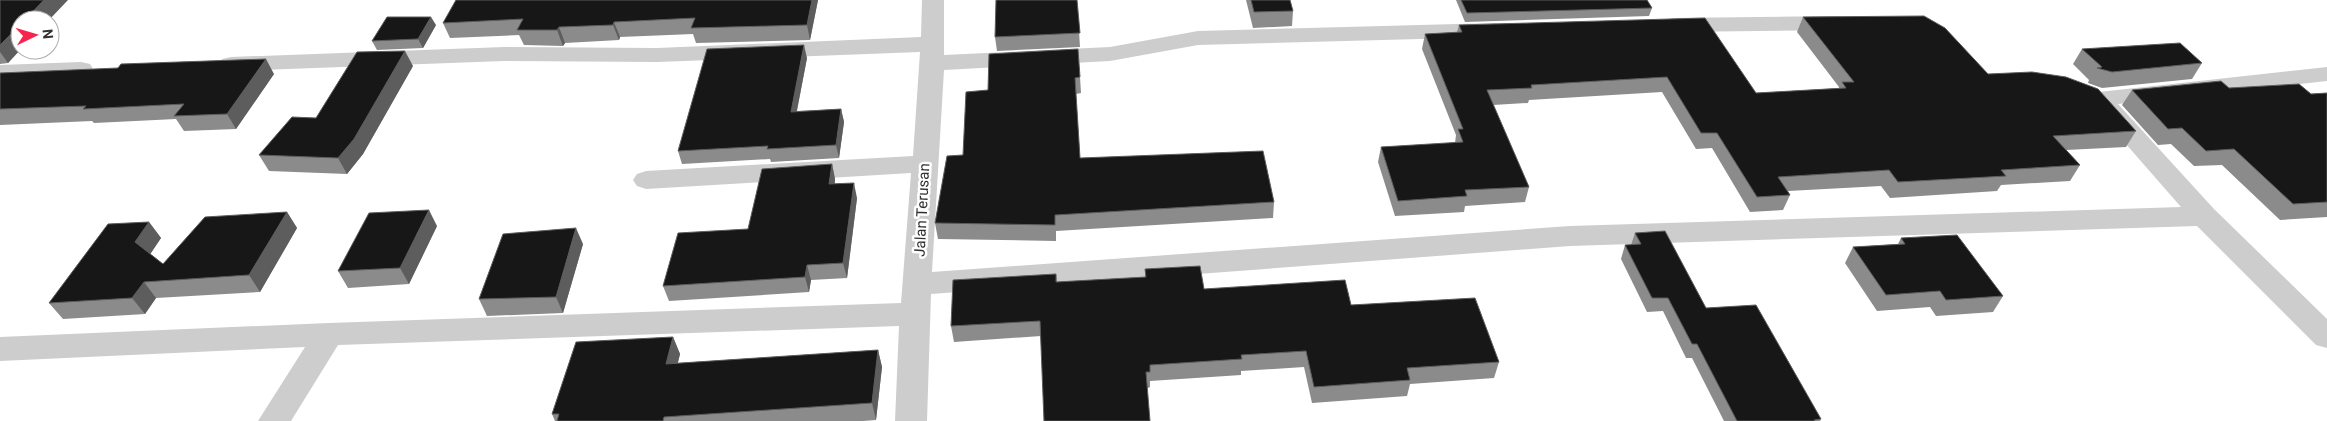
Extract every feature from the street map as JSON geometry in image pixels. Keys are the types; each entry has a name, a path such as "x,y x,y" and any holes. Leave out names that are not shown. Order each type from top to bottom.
{"street":[{"name":"Jalan Terusan","path":"911,421 915,314 932,54 933,0"},
{"path":"1651,25 1858,23"},
{"path":"205,65 504,54 1110,54 1198,38 1513,29"},
{"path":"0,72 107,68"},
{"path":"2327,74 2090,93 2204,216 2327,337"},
{"path":"646,180 924,164"},
{"path":"918,284 1570,236 2204,216"},
{"path":"0,349 329,334 915,314"},
{"path":"274,421 329,334"}],"building":[{"path":"0,0 44,0 34,10 10,10 10,35 0,45"},
{"path":"456,0 812,0 807,25 691,28 695,18 614,22 613,25 559,27 557,30 517,30 523,19 443,23"},
{"path":"996,0 1077,0 1080,33 995,37"},
{"path":"1251,0 1290,0 1293,11 1254,12"},
{"path":"1461,0 1647,0 1652,8 1467,13"},
{"path":"1924,16 1945,28 1988,74 2032,72 2066,77 2098,89 2136,131 2053,136 2080,165 2001,170 2006,176 1898,182 1889,170 1778,177 1790,195 1757,197 1717,133 1701,133 1667,77 1531,85 1532,88 1487,90 1529,187 1465,190 1467,196 1398,201 1381,147 1463,142 1458,129 1463,129 1425,34 1462,32 1459,25 1705,18 1756,93 1846,88 1842,82 1854,82 1803,17"},
{"path":"387,17 431,17 418,39 372,41"},
{"path":"2180,43 2202,63 2112,72 2097,68 2102,67 2082,49"},
{"path":"804,45 791,112 841,109 836,145 767,149 768,146 678,151 707,49"},
{"path":"1078,49 1080,77 1075,78 1080,158 1263,151 1274,202 1055,215 1055,225 935,223 947,156 963,155 966,92 988,90 989,54"},
{"path":"405,51 354,139 338,158 259,155 292,117 316,118 357,52"},
{"path":"266,59 227,114 174,116 184,104 83,109 86,106 0,109 0,73 118,68 121,64"},
{"path":"2221,81 2229,88 2299,84 2311,94 2327,93 2327,202 2293,204 2234,149 2206,151 2182,128 2168,129 2132,90"},
{"path":"832,164 829,184 854,183 843,263 807,265 805,277 663,286 678,233 748,229 762,169"},
{"path":"429,210 400,268 338,271 369,213"},
{"path":"287,212 249,275 144,282 132,298 49,303 108,224 149,222 135,242 163,264 205,217"},
{"path":"576,228 556,297 479,299 503,234"},
{"path":"1665,231 1706,308 1756,305 1821,419 1815,421 1737,421 1697,344 1692,344 1668,298 1652,298 1625,245 1641,244 1635,233"},
{"path":"1957,235 2003,296 1946,300 1940,291 1886,295 1853,247 1905,244 1901,238"},
{"path":"1200,266 1204,289 1345,280 1351,305 1475,298 1499,362 1407,368 1410,380 1314,387 1306,351 1241,355 1242,359 1150,365 1150,372 1146,372 1150,421 1044,421 1040,321 951,326 953,280 1056,274 1056,282 1146,277 1145,269"},
{"path":"673,337 666,364 878,350 872,403 664,417 663,421 557,421 559,414 552,414 576,342"}]}
